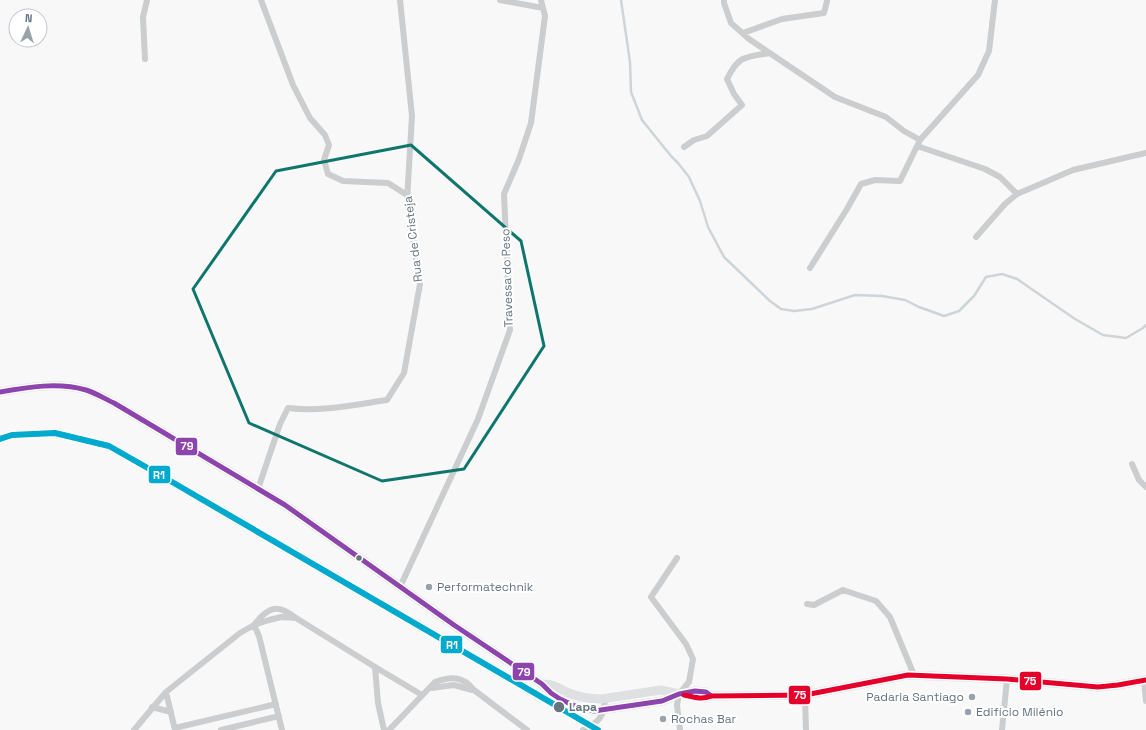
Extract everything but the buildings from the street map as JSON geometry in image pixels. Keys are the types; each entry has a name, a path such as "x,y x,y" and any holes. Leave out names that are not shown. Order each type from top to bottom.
{"main road":[{"path":"0,392 30,387 60,386 86,390 114,403 285,505 454,625 542,684 560,699 576,706 594,711 662,701 679,694 700,692 706,692 710,696 804,695 908,674 1098,687 1145,680"},
{"path":"542,684 552,684 569,692 591,699 605,699 661,690 679,694"}],"street":[{"path":"145,59 143,17 147,0"},
{"path":"261,0 293,85 310,118 325,135 329,145 324,160 328,174 343,181 388,183 407,195"},
{"name":"Rua de Cristeja","path":"258,489 280,424 288,408 324,410 386,400 404,373 420,284 407,200 412,116 400,0"},
{"path":"500,0 543,8"},
{"name":"Travessa do Peso","path":"400,587 478,420 510,330 504,194 519,159 531,124 545,16 541,0"},
{"path":"724,0 731,23 770,53 836,97 886,117 918,143 985,168 1000,177 1017,194"},
{"path":"810,268 861,184 875,180 900,181 918,143 978,75 989,51 995,0"},
{"path":"743,33 782,20 824,13 827,1"},
{"path":"684,147 694,140 707,136 742,105 734,94 727,79 733,66 743,57 770,53"},
{"path":"976,237 1017,194 1073,170 1146,153"},
{"path":"1132,464 1139,480 1146,487"},
{"path":"677,558 652,597 686,644 693,659 689,682 679,694 677,705 680,730"},
{"path":"807,604 814,605 843,590 876,601 890,617 914,675"},
{"path":"254,625 263,613 274,608 286,610 296,618 422,695"},
{"path":"134,730 166,692 240,633 254,625 281,617 296,618"},
{"path":"254,625 259,636 282,730"},
{"path":"375,667 378,703 384,730"},
{"path":"1002,730 1007,680"},
{"path":"1145,680 1146,701"},
{"path":"389,730 422,695 431,688 454,685 463,686 474,690 527,730"},
{"path":"166,692 175,729 276,704"},
{"path":"804,695 806,730"},
{"path":"583,730 600,719 605,710 605,699"},
{"path":"152,707 171,712"},
{"path":"221,730 279,716"}],"highlighted area":[{"path":"411,145 521,241 544,346 464,469 382,481 249,423 193,289 276,171"}],"waterway":[{"path":"621,0 630,62 631,92 642,120 689,177 700,201 708,227 724,257 770,301 781,309 794,311 812,309 855,295 882,296 905,300 944,316 959,311 974,296 986,277 1002,274 1017,279 1075,319 1103,335 1126,338 1146,325"}],"transit line":[{"name":"79","path":"0,392 32,387 65,386 90,391 114,403 285,505 454,625 542,684 551,693 575,706 594,711 662,701 679,694 695,691 706,692 711,696"},
{"name":"R1","path":"0,439 12,435 55,433 109,446 598,730"},
{"name":"75","path":"684,695 701,698 711,696 805,695 908,675 1007,679 1098,687 1146,680"}],"place":[{"name":"Performatechnik","path":"429,587"},
{"name":"Padaria Santiago","path":"972,697"},
{"name":"Lapa","path":"559,707"},
{"name":"Edifício Milénio","path":"968,712"},
{"name":"Rochas Bar","path":"663,719"}]}
